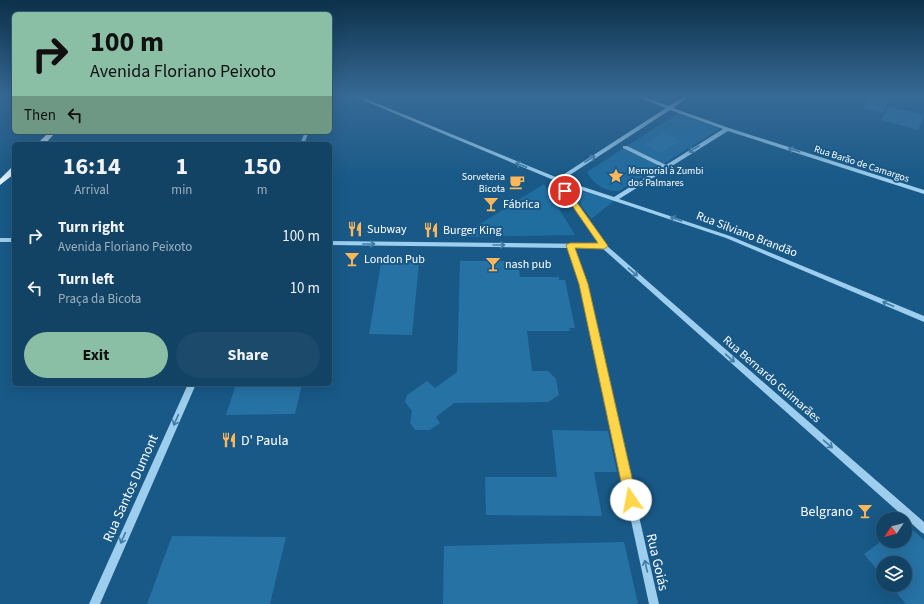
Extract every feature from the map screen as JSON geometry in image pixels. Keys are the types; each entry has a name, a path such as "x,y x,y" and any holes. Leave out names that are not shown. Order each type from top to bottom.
{"main road":[{"path":"43,142 51,134"},
{"path":"0,183 12,172"}],"street":[{"name":"Rua Silviano Brandão","path":"423,124 558,180 616,198 728,237 924,319"},
{"path":"558,180 646,124"},
{"name":"Rua Barão de Camargos","path":"714,124 924,192"},
{"path":"616,198 727,129"},
{"path":"625,147 666,167"},
{"name":"Rua Bernardo Guimarães","path":"558,180 604,246 924,529"},
{"path":"0,240 12,240"},
{"path":"332,243 604,246"},
{"name":"Rua Goiás","path":"570,245 583,284 654,604"},
{"name":"Rua Santos Dumont","path":"94,604 191,386"}],"shaded area":[{"path":"661,124 707,124 720,129 619,191 604,189 596,184 587,172"},
{"path":"544,184 575,235 459,237"},
{"path":"567,186 614,201 591,219"}],"building":[{"path":"896,124 920,124 918,130"},
{"path":"664,133 682,141 661,153 644,145"},
{"path":"460,261 518,261 520,277 559,277 559,280 565,280 575,328 569,328 570,331 527,331 532,371 548,371 556,379 559,395 548,402 454,403 436,417 440,423 430,430 415,430 410,423 412,411 405,402 407,395 427,381 435,388 457,372"},
{"path":"381,263 419,263 412,335 369,334"},
{"path":"235,386 302,386 295,414 226,415"},
{"path":"552,430 608,431 617,472 594,472 602,516 486,515 485,477 557,477"},
{"path":"912,529 924,540 924,604 906,604 896,592 912,592 912,556 876,556 876,569 864,554 876,545 876,548 912,548"},
{"path":"172,536 286,537 270,604 147,604"},
{"path":"624,542 638,604 443,604 444,546"}],"place":[{"name":"Memorial à Zumbi dos Palmares","path":"616,176"},
{"name":"Sorveteria Bicota","path":"517,182"},
{"name":"Fábrica","path":"491,204"},
{"name":"Subway","path":"355,229"},
{"name":"Burger King","path":"431,230"},
{"name":"London Pub","path":"352,259"},
{"name":"nash pub","path":"493,264"},
{"name":"D' Paula","path":"229,440"},
{"name":"Belgrano","path":"865,511"}],"route":[{"path":"565,191 604,246 570,245 583,284 631,500"}]}
